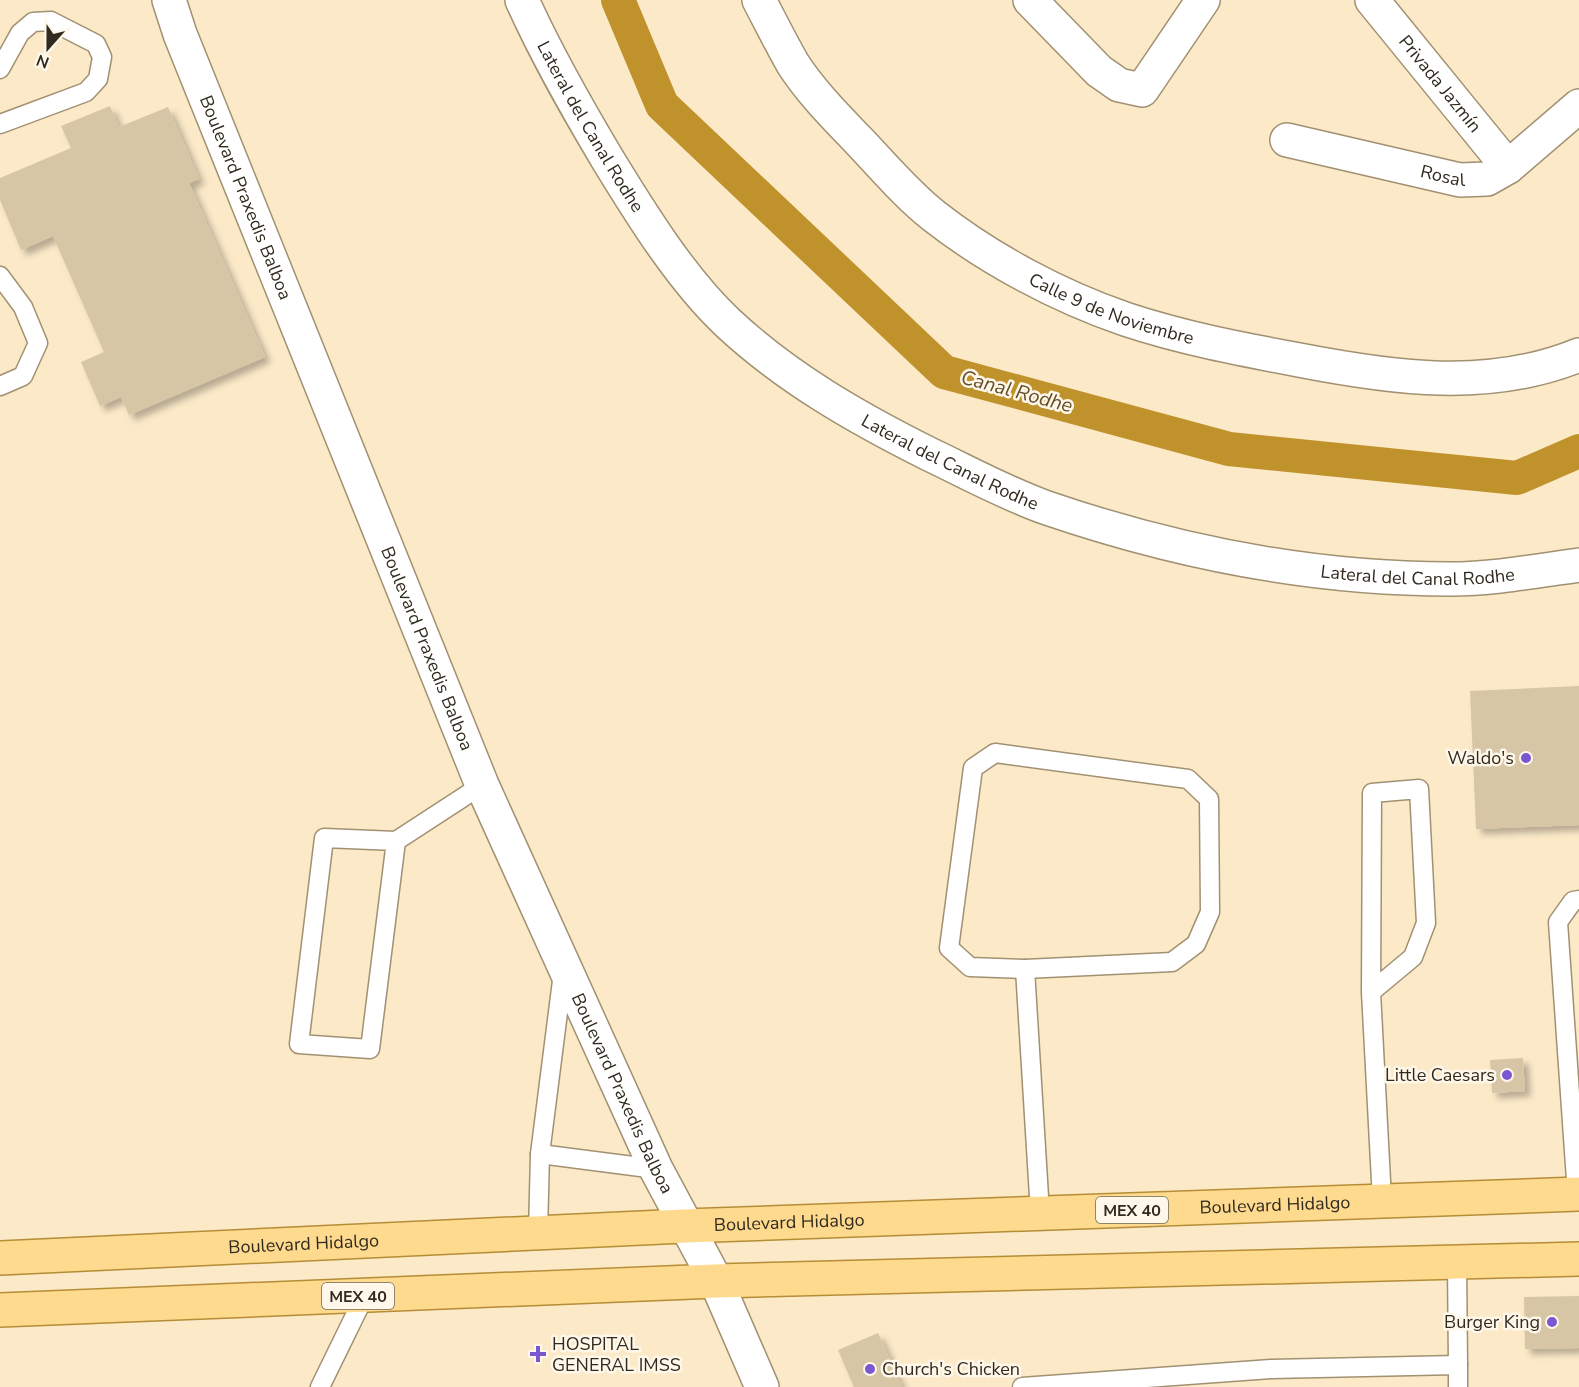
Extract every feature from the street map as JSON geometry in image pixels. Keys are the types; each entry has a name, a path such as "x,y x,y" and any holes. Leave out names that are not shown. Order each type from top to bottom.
{"main road":[{"name":"Boulevard Hidalgo","path":"0,1258 684,1226 1578,1194"},
{"name":"MEX 40","path":"0,1310 716,1281 1457,1264 1579,1259"}],"street":[{"name":"Boulevard Praxedis Balboa","path":"169,0 184,45 482,785 656,1169 684,1226 716,1281 762,1387"},
{"name":"Lateral del Canal Rodhe","path":"522,0 555,72 635,206 677,263 725,321 771,360 826,398 902,440 1045,507 1200,552 1326,571 1452,579 1517,574 1579,565"},
{"name":"Calle 9 de Noviembre","path":"759,0 794,65 829,110 932,214 965,239 1002,261 1085,303 1154,328 1217,344 1399,378 1429,380 1490,376 1561,363 1579,355"},
{"path":"1030,0 1099,71 1119,85 1142,90 1203,0"},
{"name":"Privada Jazmín","path":"1372,0 1508,167"},
{"name":"Rosal","path":"1287,140 1460,180 1487,179 1508,167 1579,106"}],"lane":[{"path":"0,69 20,33 33,22 51,21 96,44 102,57 98,79 86,92 0,124"},
{"path":"0,276 23,307 38,342 23,376 0,386"},
{"path":"995,753 1188,779 1209,799 1210,912 1196,944 1172,962 1025,969 970,967 949,948 973,768 995,753"},
{"path":"396,841 370,1049 299,1044 324,838 396,841 482,785"},
{"path":"1371,992 1413,957 1426,923 1419,789 1372,793 1371,992 1382,1200"},
{"path":"1578,1194 1558,922 1573,901 1579,900"},
{"path":"538,1233 540,1154 564,967"},
{"path":"1025,969 1040,1213"},
{"path":"540,1154 656,1169"},
{"path":"1457,1264 1458,1387"},
{"path":"320,1387 365,1295"},
{"path":"1022,1387 1271,1369 1458,1365"}],"building":[{"path":"110,106 119,127 168,107 199,179 189,183 265,357 129,415 121,397 100,406 81,362 104,352 53,236 21,250 0,200 0,178 71,148 61,126"},
{"name":"Waldo's","path":"1579,686 1579,825 1476,829 1470,691"},
{"name":"Little Caesars","path":"1523,1058 1525,1091 1492,1093 1490,1060"},
{"name":"Burger King","path":"1579,1296 1579,1348 1525,1349 1524,1297"},
{"name":"Church's Chicken","path":"878,1333 902,1387 854,1387 838,1350"}],"waterway":[{"name":"Canal Rodhe","path":"618,0 662,105 944,372 1229,449 1517,478 1579,451"}],"place":[{"name":"Waldo's","path":"1526,758"},
{"name":"Little Caesars","path":"1507,1075"},
{"name":"Burger King","path":"1552,1322"},
{"name":"HOSPITAL GENERAL IMSS","path":"538,1354"},
{"name":"Church's Chicken","path":"870,1369"}]}
